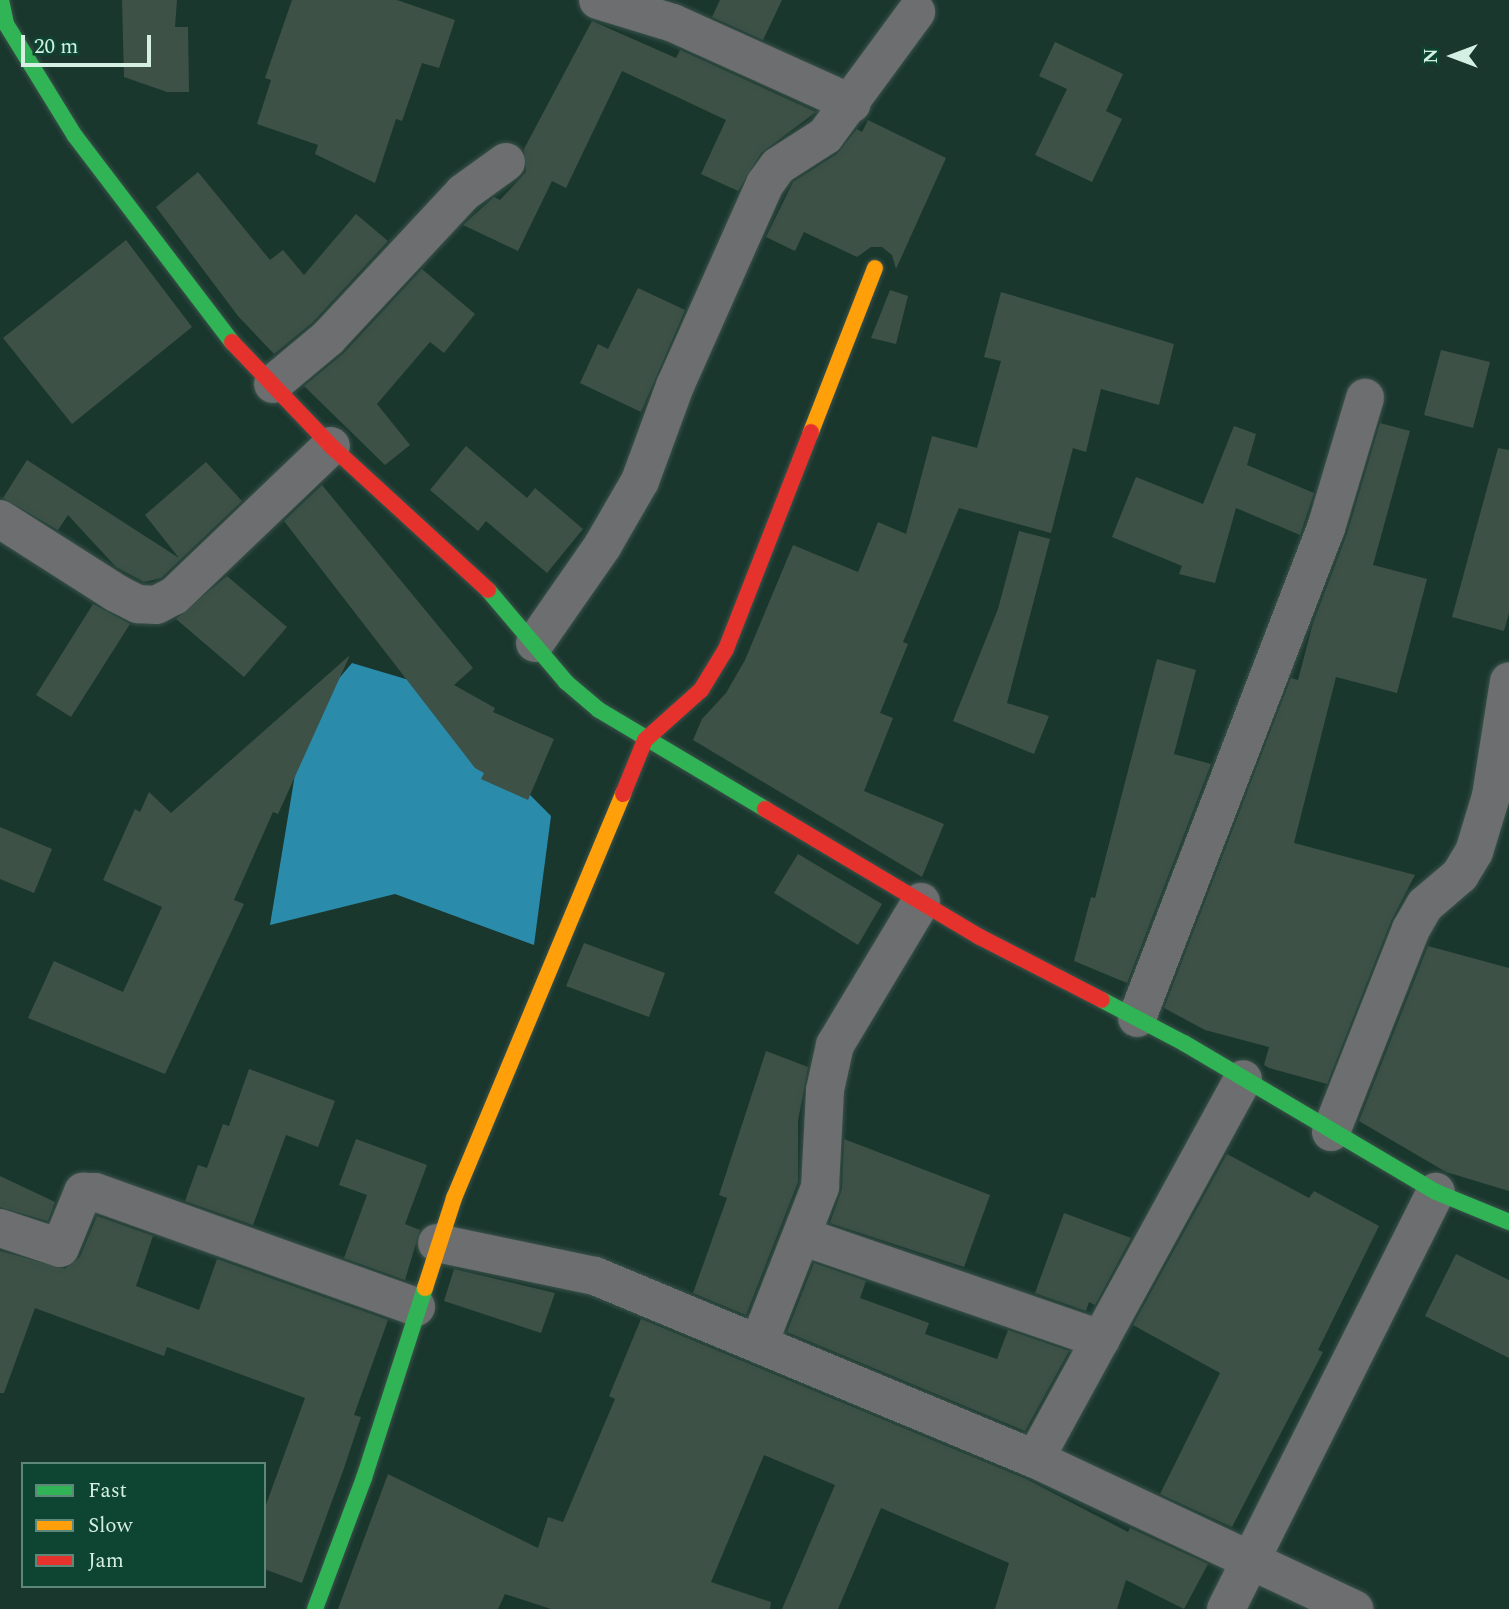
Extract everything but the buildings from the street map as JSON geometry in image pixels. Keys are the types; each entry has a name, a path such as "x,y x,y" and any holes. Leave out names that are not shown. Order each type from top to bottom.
{"main road":[{"path":"2,17 75,136 221,330 331,446 423,527 535,643 566,682 645,740 921,902 1137,1018 1436,1192 1509,1222"},
{"path":"316,1609 364,1478 438,1242 645,740 701,690 726,649 876,268"}],"street":[{"path":"598,0 673,23 852,104"},
{"path":"535,643 603,545 640,481 676,386 765,184 778,166 825,136 852,104 916,12"},
{"path":"272,384 337,329 463,193 506,162"},
{"path":"1137,1018 1326,528 1365,398"},
{"path":"0,519 116,593 138,604 156,606 174,596 331,446"},
{"path":"1331,1132 1411,929 1425,905 1460,875 1474,852 1491,796 1505,724 1509,681"},
{"path":"759,1343 804,1237 822,1174 825,1090 835,1045 921,902"},
{"path":"1035,1459 1243,1079"},
{"path":"0,1228 60,1248 83,1192 95,1192 416,1307"},
{"path":"1226,1609 1247,1560 1436,1192"},
{"path":"804,1237 1101,1339"},
{"path":"438,1242 595,1276 1035,1459 1354,1609"}],"water":[{"path":"352,663 419,683 551,816 534,945 395,894 270,925 304,720"}],"traffic: fast":[{"path":"1,0 6,24 75,136 232,342"},
{"path":"488,590 566,682 599,710 765,809"},
{"path":"1102,1000 1184,1043 1436,1192 1509,1222"},
{"path":"315,1609 364,1478 425,1288"}],"traffic: slow":[{"path":"811,432 875,268"},
{"path":"425,1288 454,1198 623,794"}],"traffic: jam":[{"path":"232,342 331,446 488,590"},
{"path":"623,794 645,740 701,690 726,649 811,432"},
{"path":"765,809 980,937 1102,1000"}]}
